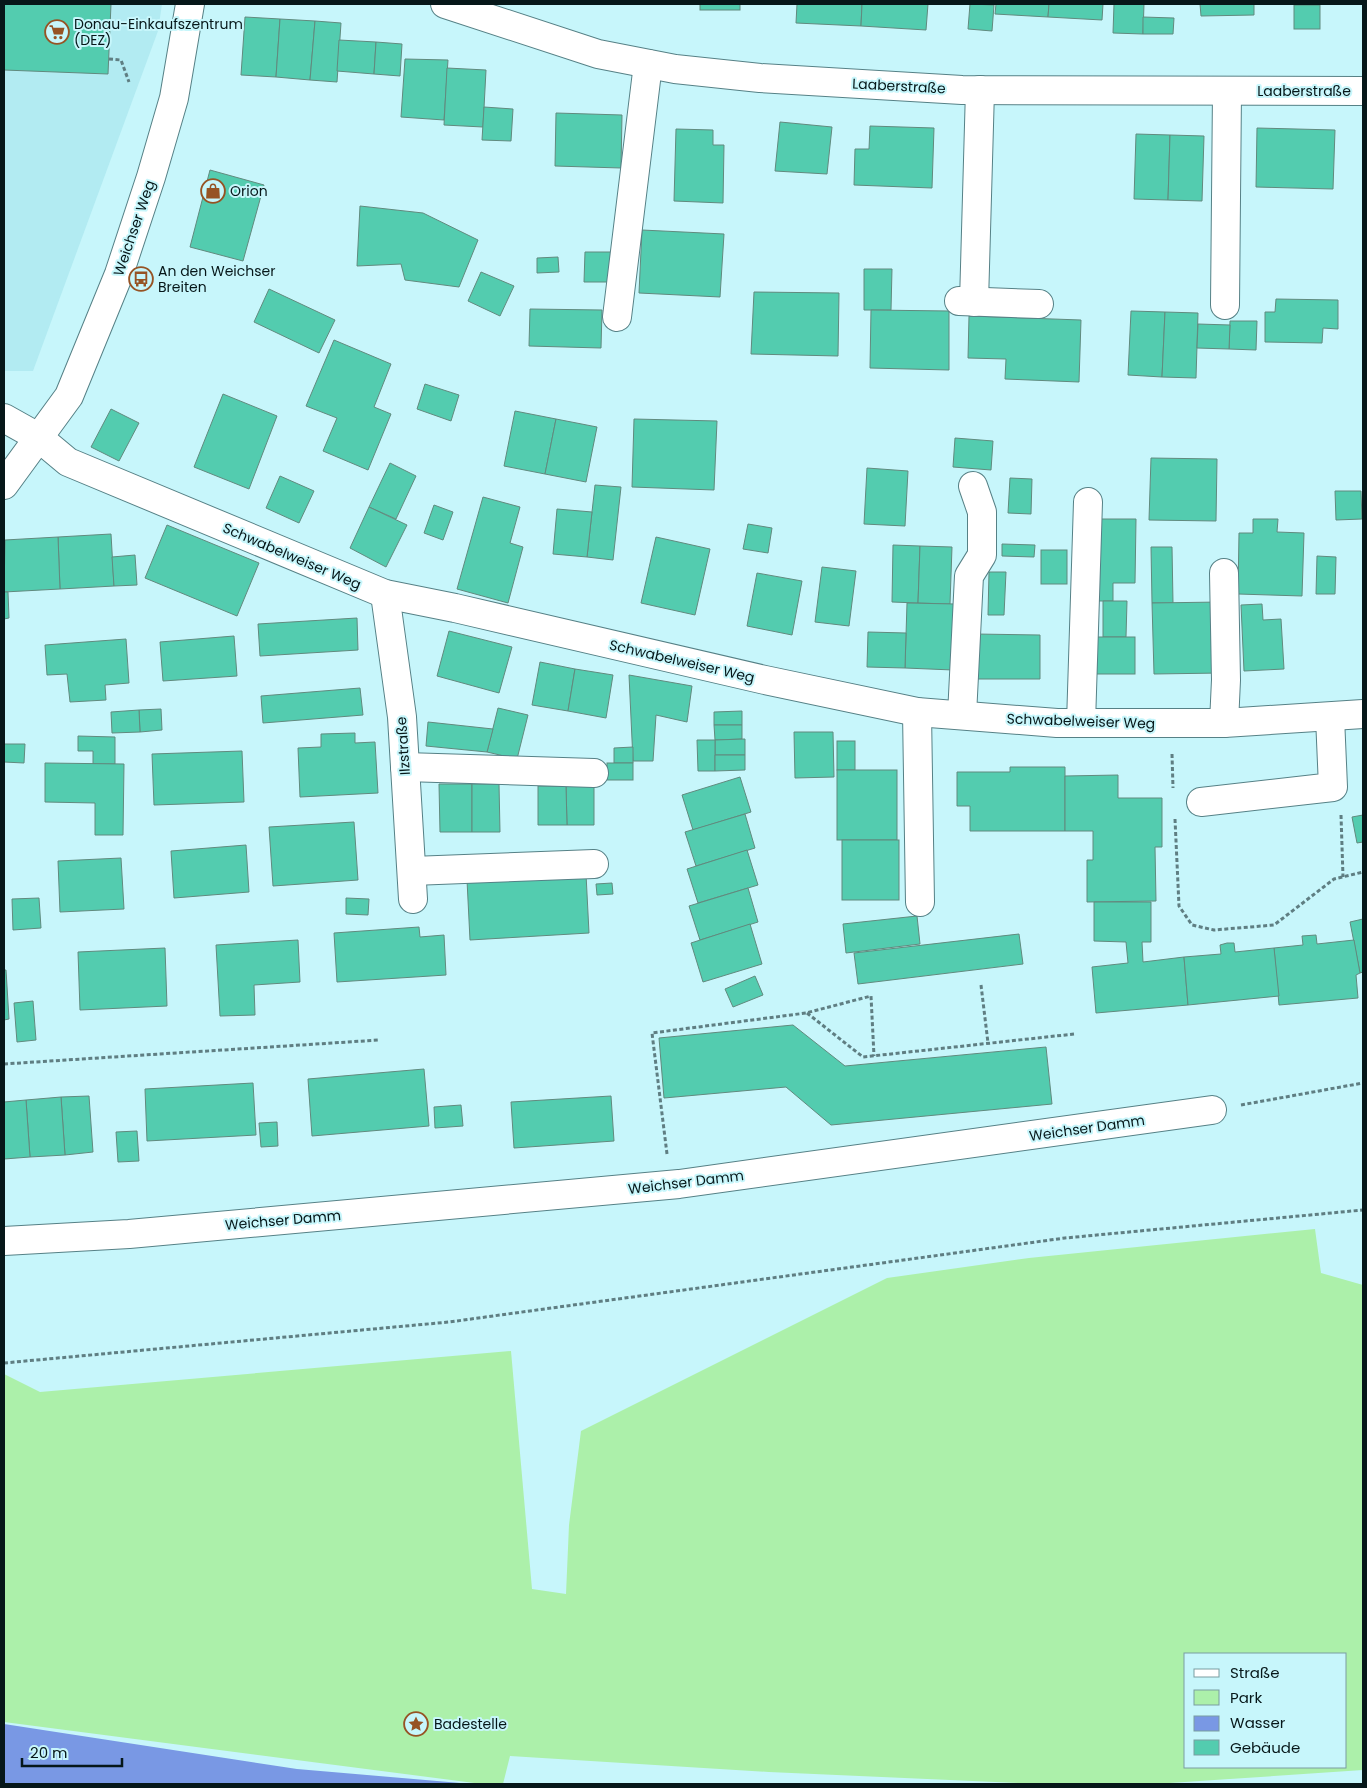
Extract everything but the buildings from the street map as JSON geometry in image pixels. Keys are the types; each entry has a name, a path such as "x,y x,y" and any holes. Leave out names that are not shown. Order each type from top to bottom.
{"street":[{"name":"Weichser Weg","path":"4,485 69,396 119,274 151,177 174,98 190,4"},
{"name":"Laaberstraße","path":"445,4 598,54 648,64 760,78 980,90 1363,91"},
{"path":"617,317 648,64"},
{"path":"980,90 967,302 1039,304"},
{"path":"1225,305 1227,91"},
{"name":"Schwabelweiser Weg","path":"4,418 38,437 68,462 384,594 454,608 765,680 917,712 1081,723 1224,723 1363,714"},
{"path":"962,715 969,576 982,555 982,512 972,486"},
{"path":"1081,723 1088,502"},
{"path":"1224,573 1226,680 1224,723"},
{"name":"Ilzstraße","path":"384,594 402,717 413,899"},
{"path":"917,712 920,902"},
{"path":"1201,802 1333,787 1330,716"},
{"path":"405,767 594,773"},
{"path":"412,871 594,864"},
{"name":"Weichser Damm","path":"4,1241 129,1234 670,1185 1212,1110"}],"path":[{"path":"109,59 121,60 129,82"},
{"path":"1170,723 1174,791"},
{"path":"1174,810 1179,906 1192,925 1214,930 1274,925 1334,879 1363,872"},
{"path":"1341,814 1343,876"},
{"path":"981,985 988,1043"},
{"path":"670,1185 652,1033 806,1012 871,996 874,1056"},
{"path":"806,1012 863,1057 1074,1034"},
{"path":"4,1064 379,1040"},
{"path":"1212,1110 1363,1083"},
{"path":"4,1363 449,1322 1065,1238 1363,1210"}],"shaded area":[{"path":"4,4 162,4 158,31 33,371 4,371"}],"green space":[{"path":"1315,1229 1321,1273 1363,1285 1363,1770 1155,1784 1040,1784 769,1772 510,1756 503,1784 482,1784 4,1722 4,1374 40,1392 511,1351 532,1589 566,1594 569,1525 581,1431 887,1278 1029,1258"}],"water":[{"path":"4,1724 297,1769 472,1784 4,1784"}],"place":[{"name":"Donau-Einkaufszentrum (DEZ)","path":"57,32"},
{"name":"Orion","path":"213,191"},
{"name":"An den Weichser Breiten","path":"141,279"},
{"name":"Badestelle","path":"416,1724"}]}
